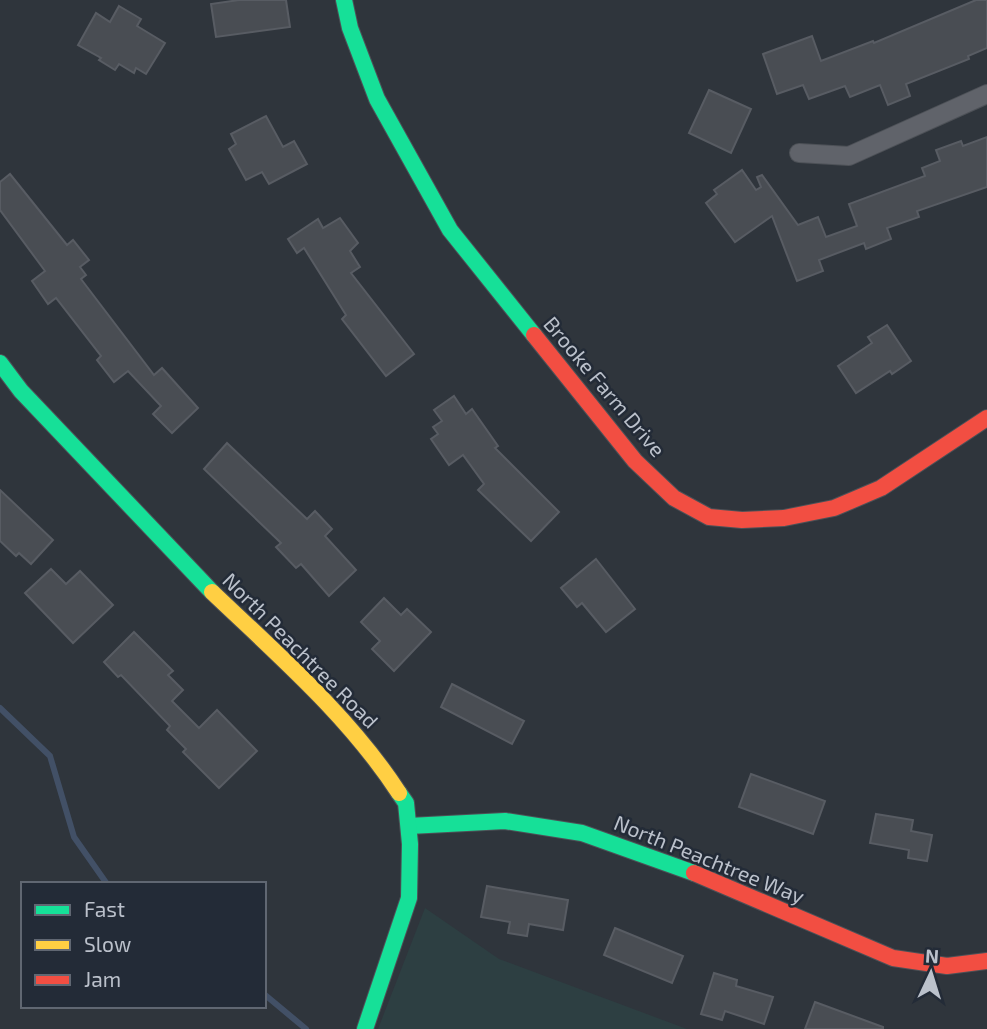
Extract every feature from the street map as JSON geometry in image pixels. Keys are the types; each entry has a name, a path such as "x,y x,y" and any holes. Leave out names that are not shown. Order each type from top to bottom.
{"street":[{"name":"Brooke Farm Drive","path":"344,0 350,28 377,99 450,230 635,461 674,498 709,517 742,520 784,518 834,508 881,488 987,418"},
{"path":"799,153 849,156 987,94"},
{"name":"North Peachtree Road","path":"0,363 21,391 204,584 331,707 377,759 406,803 409,826 409,898 365,1029"},
{"name":"North Peachtree Way","path":"409,826 505,821 582,833 681,868 893,958 947,966 987,961"}],"shaded area":[{"path":"425,908 499,959 687,1029 378,1029"}],"building":[{"path":"239,0 286,0 290,27 216,37 211,4"},
{"path":"976,0 987,0 987,48 968,56 969,59 906,84 910,96 888,105 880,85 850,97 845,86 809,99 803,85 777,94 763,54 812,36 821,61 873,41 874,43"},
{"path":"119,6 141,19 137,26 165,43 146,74 136,68 134,73 119,64 115,70 99,60 101,58 78,45 96,13 110,22"},
{"path":"709,90 751,109 731,153 689,133"},
{"path":"266,116 283,147 294,141 307,164 269,184 262,172 246,180 229,149 236,144 231,134"},
{"path":"987,137 987,187 917,211 919,217 887,228 891,239 866,249 864,243 819,260 823,271 797,281 772,216 735,242 706,203 717,194 714,190 742,170 756,190 761,187 757,177 762,175 798,225 818,217 826,237 857,226 849,204 925,176 922,168 940,161 936,150 961,141 963,146"},
{"path":"10,174 67,245 73,240 89,260 80,267 86,275 81,279 154,375 162,368 198,408 172,433 153,414 161,406 128,371 114,382 97,360 101,356 56,298 48,304 32,281 45,271 0,210 0,182"},
{"path":"340,218 358,243 350,251 360,267 351,273 414,354 386,376 342,319 346,315 304,248 297,253 288,239 318,219 323,228"},
{"path":"887,325 911,361 856,393 838,366 872,343 868,337"},
{"path":"454,396 466,414 472,409 498,446 495,448 559,512 531,541 478,490 484,484 463,455 449,465 431,439 438,434 433,427 442,421 434,410"},
{"path":"227,443 307,519 315,511 332,529 325,536 356,570 329,596 301,564 296,568 276,547 281,543 204,469"},
{"path":"0,490 53,540 31,564 19,553 16,556 0,541"},
{"path":"596,559 635,609 606,632 582,603 577,607 561,588"},
{"path":"51,569 66,584 80,571 113,605 73,643 25,593"},
{"path":"384,598 401,615 407,609 431,632 394,671 372,649 380,641 361,622"},
{"path":"134,632 173,671 168,675 183,690 172,701 199,728 217,710 257,751 219,788 183,752 186,749 167,730 170,726 121,675 118,677 104,662"},
{"path":"452,684 524,721 512,744 441,707"},
{"path":"751,774 825,801 813,834 739,807"},
{"path":"876,814 913,820 911,831 932,835 927,861 908,858 909,850 870,843"},
{"path":"487,886 568,900 563,930 529,924 527,936 508,933 510,922 481,917"},
{"path":"615,928 683,956 672,983 604,955"},
{"path":"714,973 737,980 736,986 773,997 764,1024 725,1011 722,1020 701,1014"},
{"path":"815,1002 883,1027 883,1029 805,1029"}],"waterway":[{"path":"0,708 50,756 74,837 106,882"},
{"path":"266,996 306,1029"}],"traffic: fast":[{"path":"344,0 350,28 377,99 450,230 534,335"},
{"path":"0,363 21,391 212,592"},
{"path":"365,1029 409,898 410,844 406,803 399,793"},
{"path":"409,826 505,821 582,833 694,873"}],"traffic: slow":[{"path":"212,592 335,712 399,793"}],"traffic: jam":[{"path":"534,335 635,461 674,498 709,517 742,520 784,518 834,508 881,488 987,418"},
{"path":"694,873 893,958 947,966 987,961"}]}
